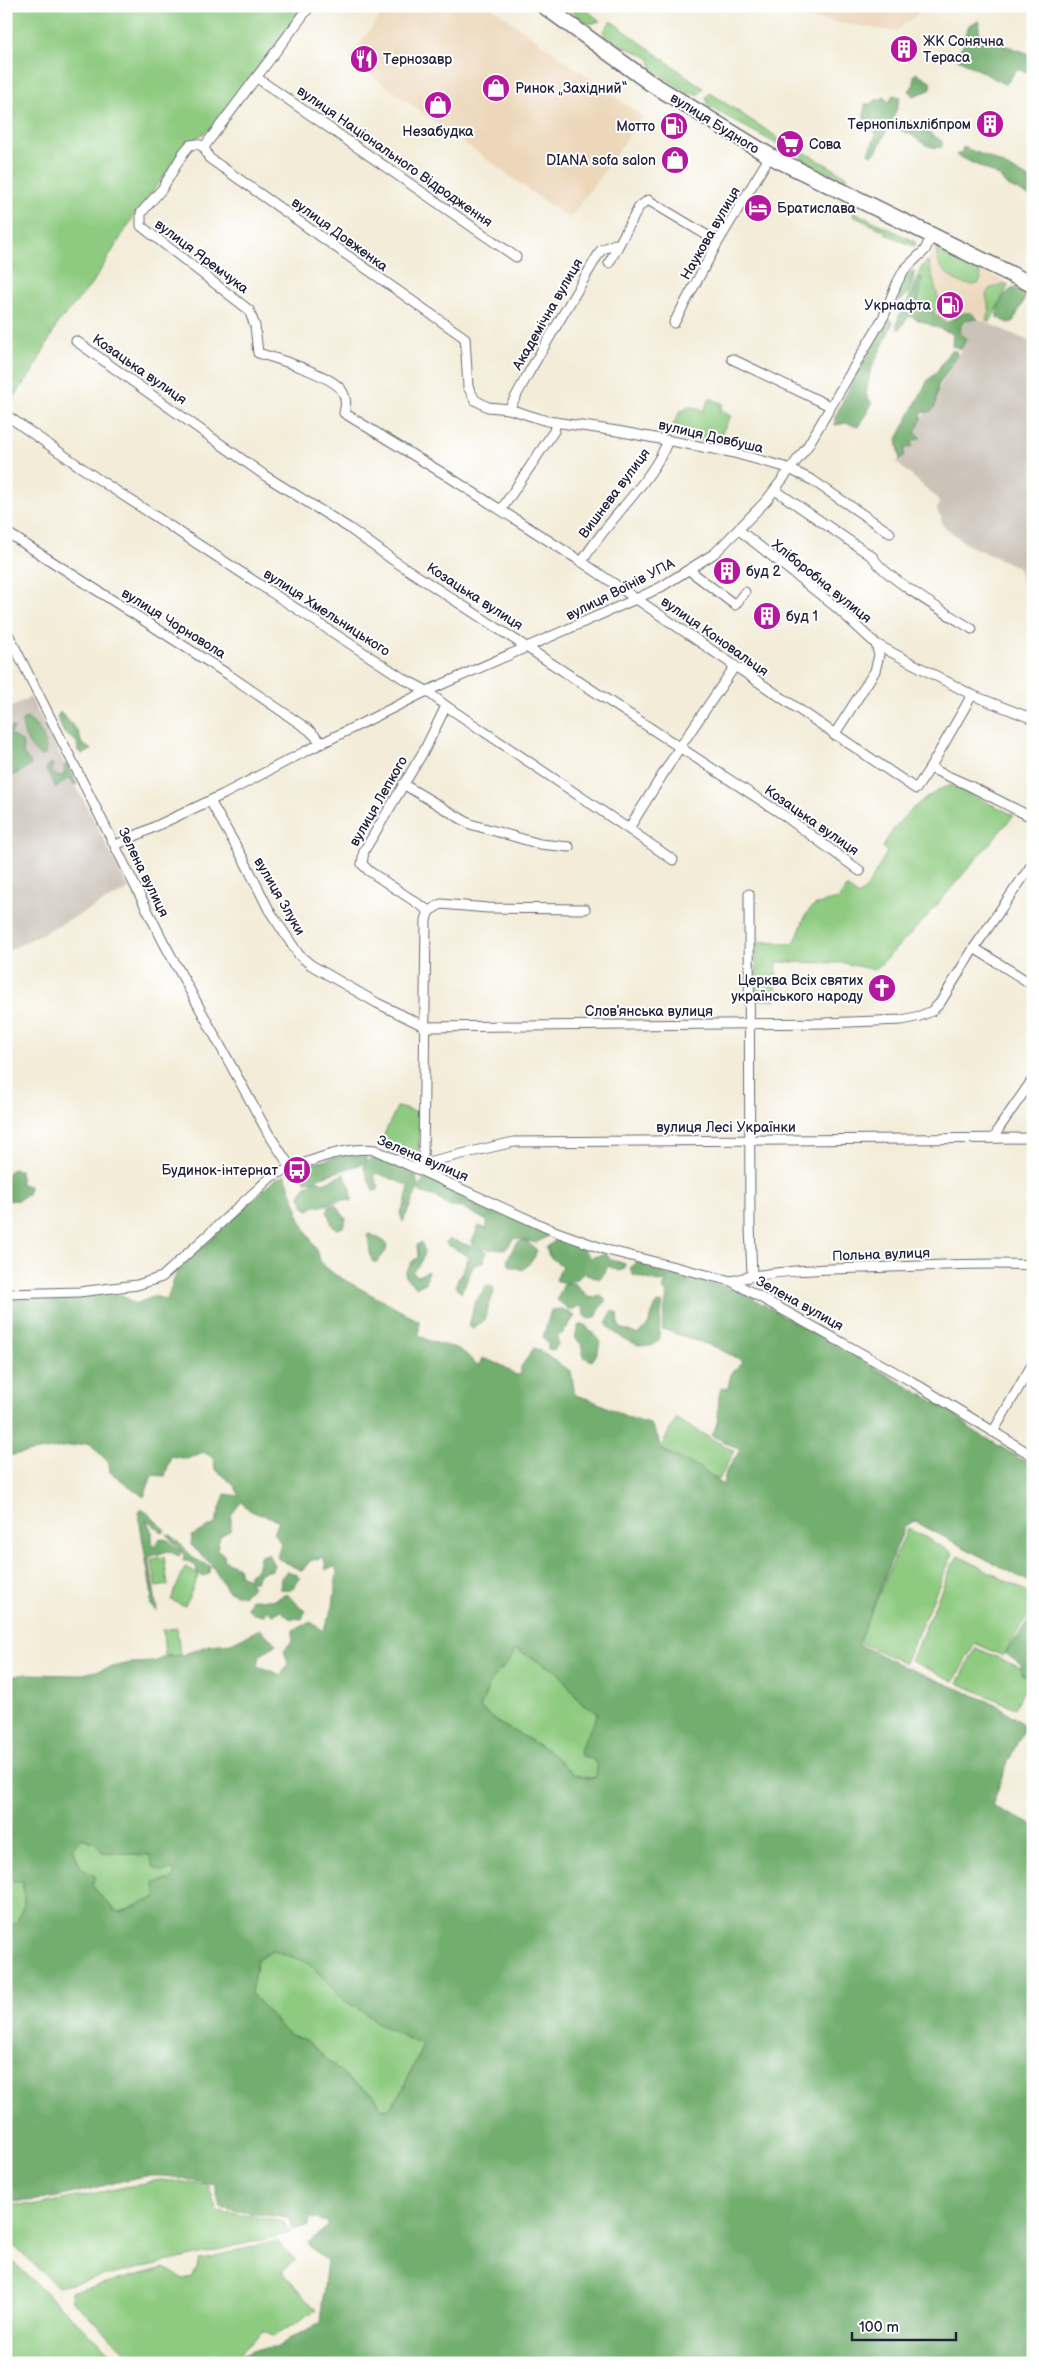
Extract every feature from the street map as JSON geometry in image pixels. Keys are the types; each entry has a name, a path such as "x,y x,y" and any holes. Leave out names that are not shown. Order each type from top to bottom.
{"highway":[{"name":"вулиця Будного","path":"544,6 649,82 770,156 1033,285"}],"street":[{"path":"204,148 310,6"},
{"name":"вулиця Національного Відродження","path":"258,78 516,257"},
{"name":"вулиця Яремчука","path":"204,148 197,144 190,145 162,188 141,213 140,226 226,290 249,310 255,326 258,353 288,362 337,384 343,391 346,406 344,413"},
{"name":"вулиця Довженка","path":"204,148 209,158 465,338"},
{"name":"Наукова вулиця","path":"674,323 718,242 770,156"},
{"path":"609,263 639,207 648,200 718,242"},
{"name":"вулиця Воїнів УПА","path":"116,846 210,801 427,691 636,599 689,570 715,553 739,530 775,490 807,448 884,316 904,270 924,250 931,236"},
{"name":"Академічна вулиця","path":"509,409 601,250 615,244 618,245"},
{"name":"вулиця Довбуша","path":"465,338 468,387 475,400 488,408 509,409 556,422 730,452 790,470 812,480 890,533"},
{"name":"Козацька вулиця","path":"76,341 267,477 529,647 784,816 860,871"},
{"path":"732,359 830,406"},
{"name":"вулиця Коновальця","path":"344,413 582,562 916,789 930,768"},
{"name":"вулиця Хмельницького","path":"8,418 404,679 427,691 446,706 673,860"},
{"path":"500,510 554,431 556,422"},
{"name":"Вишнева вулиця","path":"582,562 593,543 665,448 668,440"},
{"path":"775,490 873,557 877,565 895,578 972,629"},
{"name":"Хліборобна вулиця","path":"739,530 837,608 876,644 972,695 1033,719"},
{"name":"вулиця Чорновола","path":"6,532 229,675 309,730 322,743"},
{"path":"689,570 735,604 745,592"},
{"name":"Зелена вулиця","path":"6,630 164,943 268,1133 291,1168 361,1148 375,1150 420,1166 554,1231 607,1250 731,1281 911,1380 1033,1456"},
{"path":"834,735 874,671 879,655 876,644"},
{"path":"630,830 647,797 735,666"},
{"path":"972,695 930,768 968,784 1033,818"},
{"name":"вулиця Лепкого","path":"429,911 397,891 362,864 364,850 428,743 446,706"},
{"path":"403,784 470,824 540,844 569,847"},
{"name":"вулиця Злуки","path":"210,801 244,860 269,910 299,955 311,965 377,1003 426,1027"},
{"name":"Словʼянська вулиця","path":"426,1027 544,1024 749,1025 902,1020 920,1016 932,1011 940,1003 974,948 1033,864"},
{"path":"748,894 752,1276"},
{"path":"420,1166 426,1027 426,920 429,911 440,904 488,908 585,909"},
{"path":"974,948 1033,985"},
{"path":"995,1138 999,1128 1033,1079"},
{"name":"вулиця Лесі Українки","path":"420,1166 514,1142 1033,1138"},
{"path":"6,1294 79,1292 137,1285 162,1277 272,1176 291,1168"},
{"name":"Польна вулиця","path":"731,1281 752,1276 969,1264 1033,1265"},
{"path":"993,1432 1033,1363"}],"shaded area":[{"name":"Ринок „Західний“","path":"387,6 490,6 643,117 569,219 349,59"},
{"path":"802,6 922,6 915,16 895,32 804,17"},
{"path":"934,247 1010,284 989,323 971,313 952,331 906,307"},
{"path":"972,316 1033,343 1033,586 1022,582 1018,567 968,545 942,525 941,517 937,511 939,502 935,496 897,463 968,337 958,331"},
{"path":"30,697 129,889 6,952 6,710"}],"green space":[{"path":"10,6 304,6 212,127 183,148 169,170 137,211 92,284 58,323 31,374 6,408 6,12"},
{"path":"565,6 582,6 600,21 589,24"},
{"path":"611,21 703,88 698,95 687,93 652,69 650,59 604,36 604,31"},
{"path":"979,21 979,32 992,41 1033,55 1033,74 1016,69 1009,81 1004,84 958,59 957,53 966,41 964,37 969,25"},
{"path":"917,73 930,81 932,86 930,90 913,96 909,91 914,84 914,75"},
{"path":"710,93 777,137 780,143 775,143 709,107 706,97"},
{"path":"893,95 900,97 895,114 876,152 871,155 869,153 876,134 870,123 864,119 865,104 871,104 875,100 880,100 884,97 889,103"},
{"path":"908,121 919,122 924,130 942,141 942,147 930,146 894,127"},
{"path":"963,147 991,158 1033,181 1033,198 1006,185 999,176 956,155 961,153"},
{"path":"804,152 848,177 842,181 803,159 800,156"},
{"path":"854,212 914,241 916,245 913,246 886,234 885,231 853,216"},
{"path":"937,250 979,271 981,279 978,284 963,283 949,276 939,264"},
{"path":"928,261 939,301 931,319 905,307 922,266"},
{"path":"914,271 914,275 911,289 899,301 897,295 903,278"},
{"path":"920,277 922,278 917,308 932,311 946,323 964,313 971,313 978,319 968,319 961,326 960,334 967,338 961,349 952,346 953,334 909,316 899,330 897,328 900,314 913,294 916,280"},
{"path":"1003,284 1008,286 990,322 986,320 990,312 986,295 989,289"},
{"path":"1014,288 1025,292 1026,296 1013,322 1008,323 997,317 998,309 1004,296"},
{"path":"891,320 893,322 870,372 866,394 872,404 858,427 847,423 835,425 835,417 861,364 878,335"},
{"path":"950,351 956,351 957,356 938,386 935,407 931,411 922,413 915,432 921,438 912,441 912,447 905,448 904,456 900,460 897,439 928,380 936,373"},
{"path":"710,398 723,404 720,410 731,416 716,443 674,436 675,431 671,428 681,410 684,411 689,405 703,411"},
{"path":"60,712 78,731 82,744 92,750 83,754 78,751 77,742 64,733 57,717"},
{"path":"26,718 42,734 46,750 45,755 41,756 37,753 27,741 22,721"},
{"path":"14,728 10,735 22,741 24,756 31,762 29,767 11,776 6,771 6,729"},
{"path":"48,764 53,764 51,770 58,777 65,774 64,766 67,764 77,784 73,785 72,780 68,778 56,788 46,770"},
{"path":"950,785 1014,815 922,922 875,970 844,963 777,962 776,1001 756,999 756,941 794,944 805,917 812,908 818,904 839,899 846,887 859,896 868,886 887,852 883,848 894,828 920,803"},
{"path":"397,1107 419,1112 419,1147 415,1153 381,1141"},
{"path":"362,1150 366,1155 366,1162 373,1157 389,1162 416,1176 418,1186 427,1176 548,1232 548,1236 536,1243 514,1238 506,1249 478,1247 471,1242 479,1226 487,1229 487,1221 462,1207 450,1207 436,1197 420,1192 418,1188 403,1222 400,1213 405,1204 409,1186 377,1173 374,1177 379,1187 378,1190 373,1191 364,1168 365,1163 315,1179 323,1183 344,1174 351,1189 352,1201 343,1200 315,1206 309,1210 305,1208 300,1196 305,1187 314,1180 305,1181 302,1173 303,1168 307,1165"},
{"path":"13,1169 20,1170 21,1184 29,1186 28,1194 18,1200 6,1201 6,1174"},
{"path":"285,1175 298,1209 299,1218 315,1247 321,1263 334,1274 419,1321 419,1335 427,1340 462,1351 475,1364 479,1365 482,1358 499,1364 516,1375 521,1374 521,1367 534,1348 539,1350 571,1371 575,1395 594,1401 630,1418 650,1424 658,1437 661,1450 701,1468 723,1485 726,1472 740,1450 712,1435 717,1422 721,1388 728,1388 731,1374 743,1361 715,1347 662,1329 667,1294 663,1289 666,1281 658,1282 633,1275 630,1268 637,1262 668,1275 667,1279 672,1273 738,1290 954,1413 971,1429 1033,1466 1033,1584 914,1521 905,1526 858,1644 905,1667 998,1705 1025,1726 1005,1769 992,1806 1033,1825 1033,2363 234,2363 233,2358 255,2349 276,2348 320,2323 327,2260 317,2254 308,2243 328,2226 328,2222 310,2218 309,2226 292,2229 289,2218 254,2214 220,2207 215,2184 165,2176 145,2176 38,2200 6,2201 6,1928 17,1922 24,1904 23,1883 6,1878 6,1678 24,1674 79,1675 130,1663 155,1662 164,1657 182,1655 209,1645 231,1643 260,1629 276,1644 260,1656 258,1666 281,1675 288,1664 284,1650 293,1640 293,1630 311,1622 323,1631 333,1607 337,1571 335,1567 326,1570 324,1557 310,1561 302,1571 277,1558 281,1543 274,1534 279,1521 249,1510 242,1501 231,1515 231,1530 220,1536 217,1549 224,1555 225,1561 239,1567 239,1575 249,1579 249,1574 257,1570 260,1556 268,1554 274,1565 272,1570 260,1573 255,1582 250,1580 252,1587 246,1594 242,1596 228,1591 210,1563 191,1545 192,1536 215,1524 225,1494 240,1496 233,1484 215,1469 214,1458 203,1452 187,1459 171,1456 165,1476 152,1475 144,1497 110,1472 109,1463 89,1443 6,1456 6,1300 122,1295 135,1304 155,1296 167,1300 177,1271 274,1180","holes":["515,1649 558,1672 583,1705 598,1712 582,1744 580,1755 594,1760 597,1767 596,1777 588,1778 573,1774 548,1750 497,1722 480,1708 492,1681 509,1661","82,1838 96,1843 102,1852 150,1855 153,1867 163,1872 169,1869 175,1872 173,1879 154,1883 157,1897 121,1912 115,1911 92,1886 95,1876 81,1868 73,1849","272,1950 309,1963 343,2000 361,2010 379,2024 423,2046 402,2091 389,2109 381,2109 375,2096 350,2080 306,2040 288,2034 251,1993 257,1959"]},
{"path":"335,1204 346,1219 343,1227 338,1229 333,1227 327,1212 329,1207"},
{"path":"371,1234 387,1243 386,1251 377,1262 373,1262 371,1255 367,1235"},
{"path":"558,1238 577,1244 590,1258 605,1254 613,1260 625,1264 625,1269 619,1271 608,1266 599,1279 584,1273 571,1281 560,1282 556,1280 562,1266 549,1256 546,1248"},
{"path":"449,1239 486,1251 484,1262 474,1265 461,1293 455,1286 469,1257 445,1243"},
{"path":"521,1241 527,1242 537,1250 534,1258 523,1270 510,1266 507,1260 515,1245"},
{"path":"421,1242 424,1254 412,1272 418,1276 428,1271 426,1283 417,1287 406,1278 405,1273 412,1262 418,1257 417,1245"},
{"path":"574,1283 590,1298 601,1295 606,1301 599,1309 597,1316 589,1319 584,1316 583,1307 578,1306 571,1311 557,1300 564,1284"},
{"path":"487,1285 493,1287 494,1292 484,1320 473,1328 469,1327 474,1304"},
{"path":"656,1304 663,1304 660,1340 654,1345 644,1346 631,1342 614,1332 606,1323 613,1310 618,1313 619,1327 638,1335 648,1325"},
{"path":"562,1309 575,1316 562,1334 557,1336 558,1344 554,1350 548,1349 548,1344 543,1337 551,1310"},
{"path":"583,1324 600,1341 598,1352 592,1361 584,1357 581,1344 575,1338 578,1326"},
{"path":"676,1419 734,1451 719,1480 660,1448"},
{"path":"142,1508 165,1530 163,1533 146,1519 152,1532 152,1546 155,1546 160,1538 168,1540 182,1553 179,1556 168,1551 149,1557 157,1611 150,1603 152,1596 138,1512"},
{"path":"908,1528 953,1553 905,1663 861,1643 859,1640"},
{"path":"166,1534 171,1535 195,1559 210,1566 209,1574 202,1576 196,1573 197,1569 193,1564 183,1561 184,1554"},
{"path":"959,1556 1033,1595 1033,1607 1003,1656 975,1643 954,1681 911,1661 952,1565"},
{"path":"164,1557 168,1585 156,1587 152,1559"},
{"path":"185,1567 199,1574 185,1606 171,1600"},
{"path":"287,1571 296,1574 300,1579 291,1590 280,1589 281,1578"},
{"path":"287,1594 305,1611 302,1619 289,1618 281,1611 273,1614 266,1609 264,1615 253,1614 247,1608 251,1599 273,1600"},
{"path":"1033,1613 1033,1678 1022,1675 1021,1665 1005,1653"},
{"path":"177,1628 180,1655 165,1656 163,1630"},
{"path":"514,1648 558,1672 583,1705 599,1712 582,1744 580,1755 594,1760 597,1767 596,1777 588,1778 573,1774 548,1750 497,1722 480,1708 489,1685 509,1661"},
{"path":"976,1648 1032,1673 1015,1708 958,1683"},
{"path":"82,1838 96,1843 102,1852 150,1855 175,1872 173,1879 160,1881 157,1897 121,1912 114,1909 93,1886 76,1857 73,1849"},
{"path":"6,1878 23,1883 24,1904 17,1923 6,1928 9,1895"},
{"path":"272,1950 309,1963 343,2000 361,2010 379,2024 423,2045 402,2091 389,2109 381,2109 375,2096 350,2080 306,2040 288,2034 251,1993 257,1959"},
{"path":"160,2180 208,2184 217,2211 282,2221 291,2233 58,2287 6,2239 6,2204 37,2205"},
{"path":"277,2241 296,2260 282,2271 316,2310 273,2337 264,2330 229,2363 138,2363 72,2301 71,2292 165,2268 183,2279 192,2277 199,2260"},
{"path":"6,2255 109,2352 105,2363 6,2363"}],"place":[{"name":"ЖК Сонячна Тераса","path":"904,49"},
{"name":"Тернозавр","path":"364,59"},
{"name":"Ринок „Західний“","path":"496,88"},
{"name":"Незабудка","path":"438,105"},
{"name":"Тернопільхлібпром","path":"990,124"},
{"name":"Мотто","path":"674,126"},
{"name":"Сова","path":"790,144"},
{"name":"DIANA sofa salon","path":"675,160"},
{"name":"Братислава","path":"758,208"},
{"name":"Укрнафта","path":"950,305"},
{"name":"буд 2","path":"727,571"},
{"name":"буд 1","path":"767,616"},
{"name":"Церква Всіх святих українського народу","path":"882,988"},
{"name":"Будинок-інтернат","path":"297,1170"}]}
